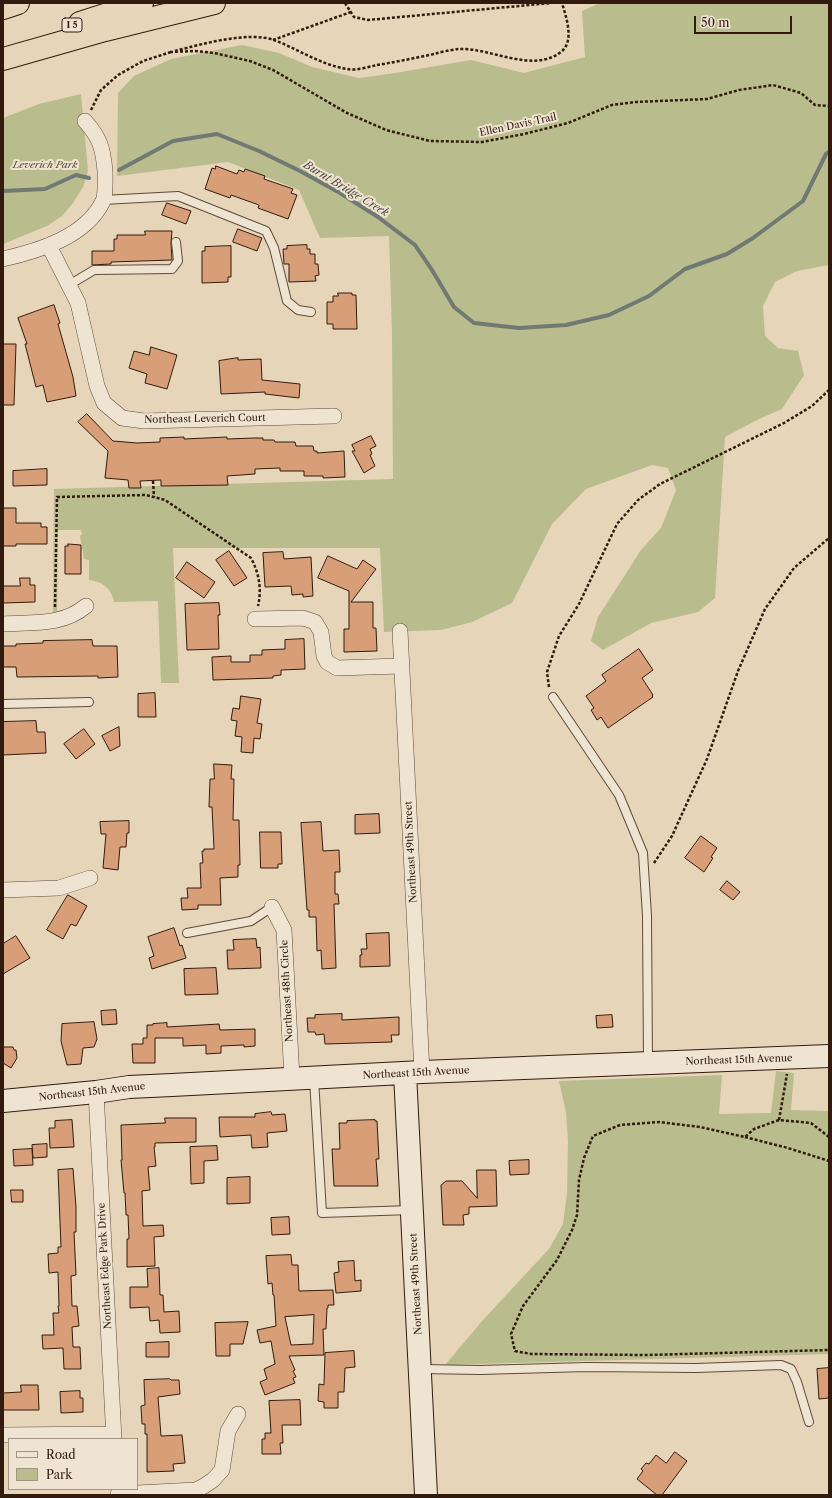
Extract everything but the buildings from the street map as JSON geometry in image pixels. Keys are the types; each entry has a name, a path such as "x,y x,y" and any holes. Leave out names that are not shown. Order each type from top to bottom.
{"highway":[{"path":"3,8 18,3"},
{"name":"I 5","path":"3,48 142,3"},
{"path":"3,59 105,30 214,3"}],"street":[{"path":"3,259 48,246 64,238 90,220 103,200 105,175 102,146 95,133 85,121"},
{"name":"Northeast Leverich Court","path":"48,246 78,303 97,386 104,403 122,418 150,421 334,416"},
{"path":"3,624 55,622 72,616 86,606"},
{"path":"255,619 303,618 315,622 321,632 324,656 332,666 337,668 401,666"},
{"name":"Northeast 49th Street","path":"400,631 414,1073 412,1210 426,1495"},
{"path":"3,890 59,888 90,878"},
{"name":"Northeast 48th Circle","path":"272,907 284,930 292,1078"},
{"name":"Northeast 15th Avenue","path":"3,1101 96,1092 129,1087 292,1078 829,1056"},
{"name":"Northeast Edge Park Drive","path":"96,1092 114,1436"},
{"path":"118,1493 196,1490 204,1486 213,1480 222,1470 228,1431 238,1414"},
{"path":"3,1436 114,1436"}],"lane":[{"path":"103,200 178,196 266,231 274,248 288,301 298,310 311,312"},
{"path":"69,285 94,270 172,269 178,261 176,242"},
{"path":"553,697 619,795 643,853 647,916 648,1063"},
{"path":"3,704 89,702"},
{"path":"187,933 251,921 272,907"},
{"path":"314,1077 322,1214 412,1210"},
{"path":"420,1369 480,1370 587,1367 696,1368 781,1365 791,1369 797,1382 810,1422"}],"path":[{"path":"345,3 354,17 368,20 551,3"},
{"path":"85,121 101,90 118,75 143,61 170,52 213,42 247,37 273,40 330,65 348,70 458,49 478,51 509,58 536,60 552,57 562,51 568,41 569,31 562,3"},
{"path":"273,40 351,12"},
{"name":"Ellen Davis Trail","path":"170,52 195,51 250,61 273,70 347,113 386,130 430,141 482,142 524,134 568,122 612,105 635,102 706,99 739,90 773,85 801,93 815,105 829,106"},
{"path":"553,697 549,686 547,672 559,636 579,604 617,524 638,500 660,484 784,423 812,406 829,390"},
{"path":"153,481 154,497"},
{"path":"55,622 57,497 146,495 165,500 251,558 256,568 261,594 255,619"},
{"path":"644,878 672,836 703,766 738,671 765,609 794,568 829,538"},
{"path":"779,1120 791,1058"},
{"path":"744,1137 754,1129 779,1120 811,1123 829,1137"},
{"path":"829,1161 788,1148 744,1137 700,1127 659,1122 620,1125 593,1136 584,1158 579,1180 577,1215 572,1230 557,1260 523,1306 511,1334 515,1351 531,1354 647,1355 829,1350"}],"green space":[{"path":"600,3 829,3 829,265 797,271 775,282 763,306 765,336 778,348 798,351 804,375 782,409 725,437 715,598 698,612 651,623 603,650 591,641 598,617 641,550 661,528 676,490 668,468 652,465 586,489 552,524 512,603 472,622 441,630 384,632 380,548 173,548 179,683 161,683 158,601 114,602 111,593 106,586 89,580 89,560 84,559 80,536 82,534 81,530 58,530 57,612 53,613 54,489 393,479 392,333 389,236 320,238 299,190 228,162 117,176 118,93 134,76 171,59 242,45 279,53 312,67 359,78 471,60 524,73 585,57 582,11"},
{"name":"Leverich Park","path":"81,94 88,171 83,187 73,203 62,216 47,226 3,244 3,118 39,104"},
{"path":"776,1071 794,1073 791,1110 829,1111 829,1354 445,1365 483,1320 549,1249 563,1224 567,1194 568,1141 566,1112 559,1081 722,1075 719,1114 771,1113"}],"waterway":[{"name":"Burnt Bridge Creek","path":"119,170 173,141 217,134 259,151 300,171 340,193 378,217 415,245 454,307 474,323 519,328 566,325 609,315 649,296 685,269 727,254 753,238 803,201 826,154 829,152"},
{"name":"Burnt Bridge Creek","path":"3,191 45,189 76,175 89,178"}]}
